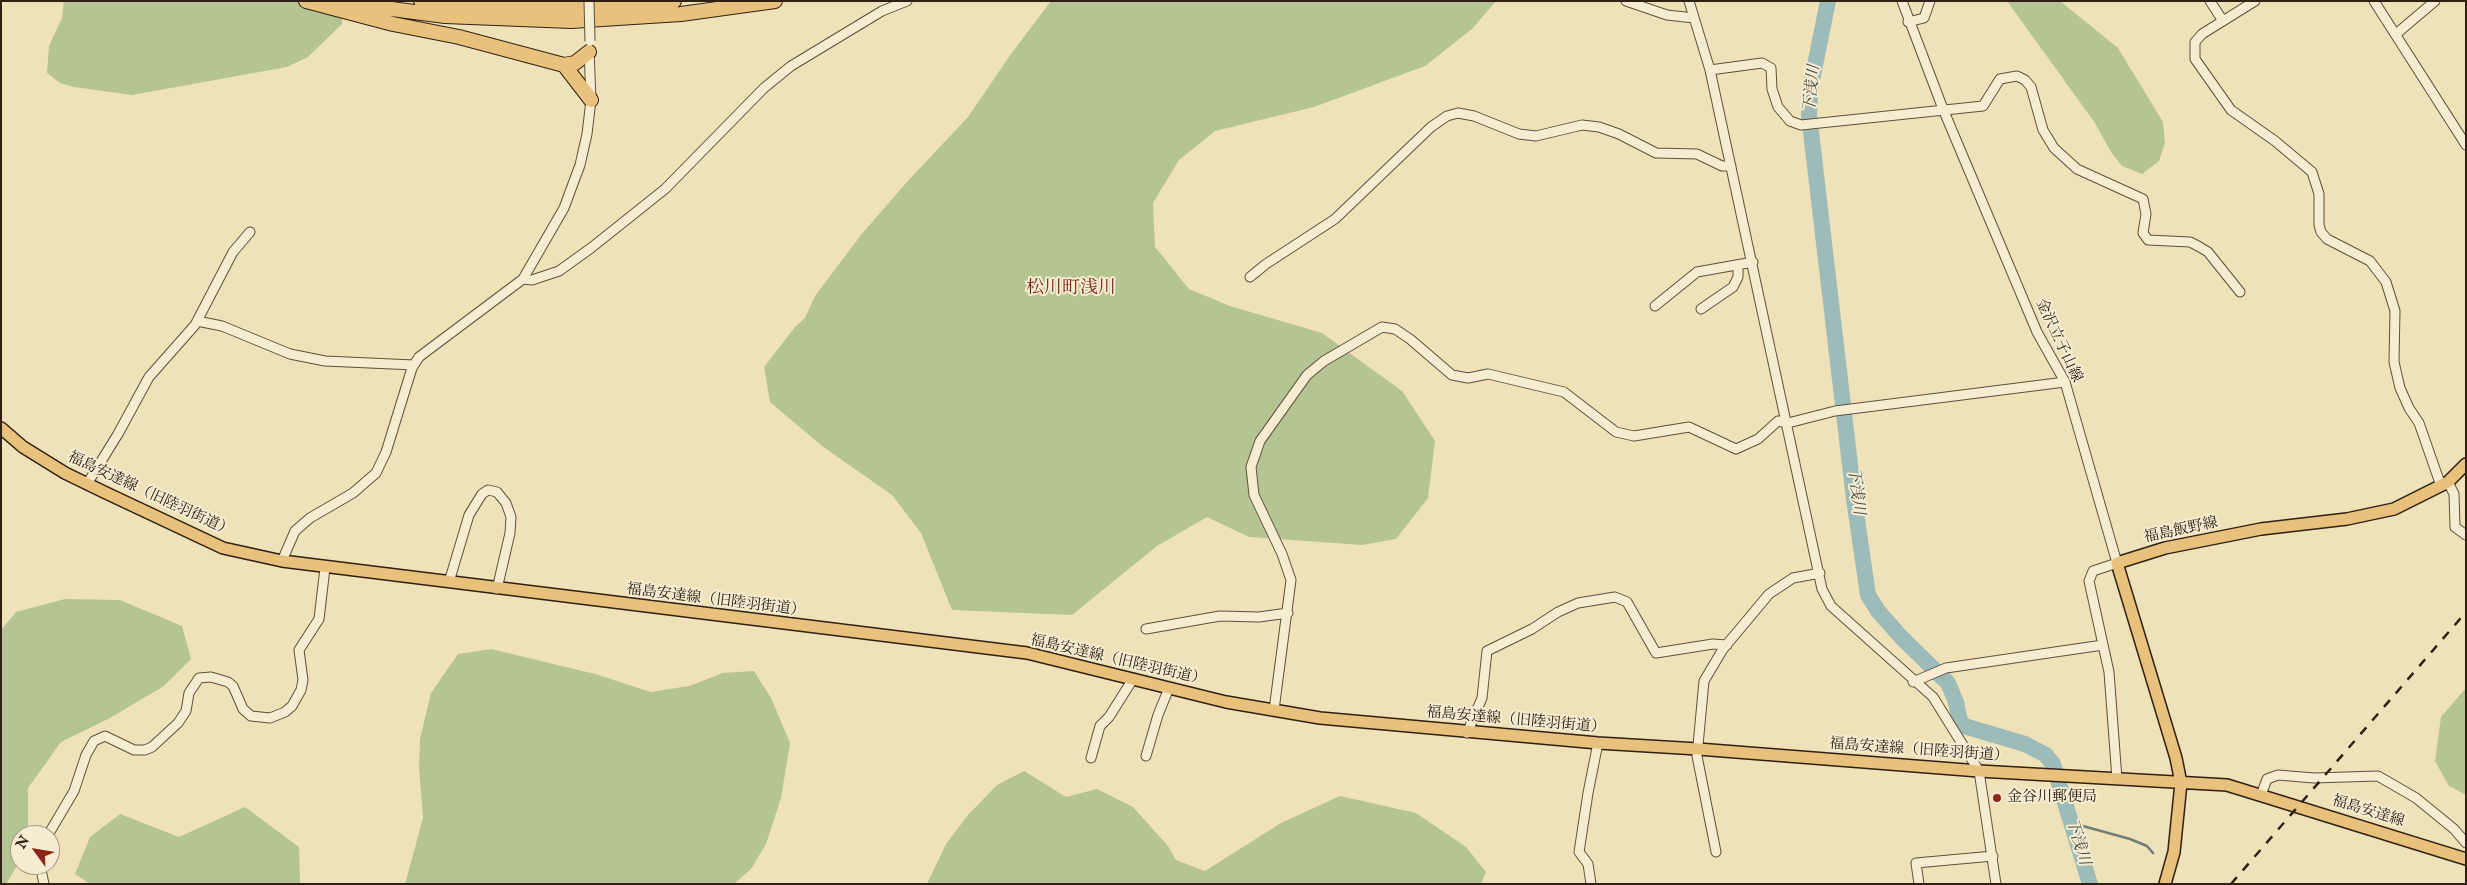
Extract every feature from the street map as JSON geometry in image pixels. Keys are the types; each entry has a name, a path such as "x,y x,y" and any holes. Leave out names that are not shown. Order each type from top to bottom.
{"highway":[{"path":"306,1 393,24 459,37 564,66 575,63 590,46"},
{"path":"331,1 445,16 571,21 680,14 775,1"},
{"path":"421,1 544,8 597,8 674,1"},
{"path":"564,66 591,100"}],"main road":[{"name":"福島安達線（旧陸羽街道）","path":"1,428 23,447 87,484 223,548 325,568 1027,653 1170,688 1320,718 1467,733 1598,743 1698,748 1979,771 2227,785 2261,795"},
{"name":"福島飯野線","path":"2117,563 2166,548 2261,529 2294,526 2394,509 2445,484 2466,464"},
{"path":"2117,563 2176,758 2181,783 2174,852 2165,884"},
{"name":"福島安達線","path":"2261,795 2466,858"}],"street":[{"path":"282,561 295,531 310,518 353,493 376,472 386,452 414,365 419,357 523,279 564,208 580,165 587,134 591,100 589,1"},
{"path":"523,279 532,280 559,271 665,190 764,88 791,66 882,11 907,1"},
{"path":"1626,1 1667,15 1694,18"},
{"path":"1689,1 1710,70 1788,423 1822,589 1830,606 1933,698 1979,771 1996,884"},
{"name":"金沢立子山線","path":"1902,1 1908,22 1943,109 2037,332 2064,382 2117,563"},
{"path":"1908,22 1924,18 1930,1"},
{"path":"2210,1 2223,21"},
{"path":"2255,1 2198,38 2195,42 2195,59 2231,110 2275,141 2312,172 2320,194 2321,232 2327,238 2370,261 2386,282 2395,311 2394,362 2400,388 2409,408 2419,423 2445,484 2454,494 2454,527 2466,535"},
{"path":"2374,1 2466,145"},
{"path":"2396,34 2435,1"},
{"path":"1710,70 1762,63 1771,68 1772,88 1778,107 1790,121 1801,124 1983,106 2000,79 2017,76 2031,86 2043,130 2054,148 2077,169 2143,199 2146,214 2143,233 2148,240 2190,242 2198,246 2208,252 2240,292"},
{"path":"1250,277 1266,264 1335,219 1431,126 1448,116 1458,113 1474,116 1519,134 1536,136 1582,125 1599,127 1619,134 1656,153 1697,154 1722,166 1731,166"},
{"path":"87,484 118,434 149,377 197,321 233,252 250,232"},
{"path":"1655,306 1697,272 1753,262"},
{"path":"1700,309 1733,287 1738,277 1738,266"},
{"path":"197,321 222,326 299,356 325,361 414,365"},
{"path":"1274,710 1291,580 1282,554 1254,495 1251,467 1260,441 1307,375 1324,361 1382,327 1395,329 1410,339 1452,375 1468,378 1488,374 1564,392 1616,432 1634,436 1689,427 1736,449 1758,440 1778,421 1788,423 1848,409 2064,382"},
{"path":"449,582 470,515 482,494 488,490 497,492 506,503 511,517 510,533 497,589"},
{"path":"2117,563 2093,571 2089,581 2109,672 2117,779"},
{"path":"54,825 74,791 86,754 94,741 105,736 134,750 145,750 152,747 178,723 186,711 189,693 198,678 211,677 228,682 232,686 243,709 251,716 270,718 285,712 292,706 301,690 303,680 299,659 300,646 318,619 325,568"},
{"path":"1716,852 1697,756 1704,681 1708,670 1726,645 1769,594 1793,578 1820,573"},
{"path":"1467,733 1482,698 1487,651 1578,603 1615,597 1627,602 1656,654 1714,644 1726,645"},
{"path":"1146,628 1220,616 1258,617 1288,613"},
{"path":"1913,682 1946,668 2104,645"},
{"path":"1091,758 1100,726 1109,717 1133,679"},
{"path":"1146,756 1158,715 1170,688"},
{"path":"1592,884 1588,864 1579,852 1598,743"},
{"path":"2261,795 2267,779 2278,775 2314,778 2378,776 2416,798 2454,830 2466,843"},
{"path":"1919,884 1916,863 1992,856"}],"green space":[{"path":"64,1 342,1 342,24 308,57 287,67 132,95 74,87 60,83 47,73 49,46 62,18"},
{"path":"1051,1 1496,1 1472,29 1425,66 1314,107 1215,131 1179,160 1153,203 1155,247 1189,289 1230,306 1322,333 1402,391 1435,441 1428,498 1396,539 1362,545 1249,537 1207,517 1157,546 1072,615 952,610 921,533 892,495 822,446 770,402 764,367 795,327 805,318 815,296 861,235 906,183 968,117 1011,54"},
{"path":"2007,1 2060,1 2118,48 2163,122 2165,143 2159,161 2142,174 2122,166 2111,152 2095,123"},
{"path":"65,599 120,600 182,626 191,659 164,686 110,718 61,742 28,788 28,825 10,825 11,875 6,884 1,884 1,630 16,612"},
{"path":"491,649 595,674 651,692 689,686 723,673 754,671 771,698 790,743 781,798 766,844 751,869 734,884 405,884 423,818 419,768 420,739 431,693 458,654"},
{"path":"2466,688 2466,795 2449,786 2435,761 2441,717"},
{"path":"1024,771 1066,797 1097,789 1133,807 1168,846 1176,860 1205,871 1281,823 1340,796 1416,813 1466,847 1486,872 1481,884 927,884 946,844 968,815 997,785"},
{"path":"245,807 299,847 300,884 90,884 75,874 90,837 120,814 179,837"}],"waterway":[{"name":"下浅川","path":"1828,1 1811,85 1809,115 1854,499 1868,595 1878,611 1901,637 1948,683 1956,702 1960,721 1964,726 2025,744 2046,755 2053,764 2090,884"},
{"path":"2072,823 2130,839 2147,846 2153,853"}],"railway":[{"path":"2231,884 2466,612"}],"place":[{"name":"金谷川郵便局","path":"1997,798"}],"district":[{"name":"松川町浅川","path":"1071,289"}]}
